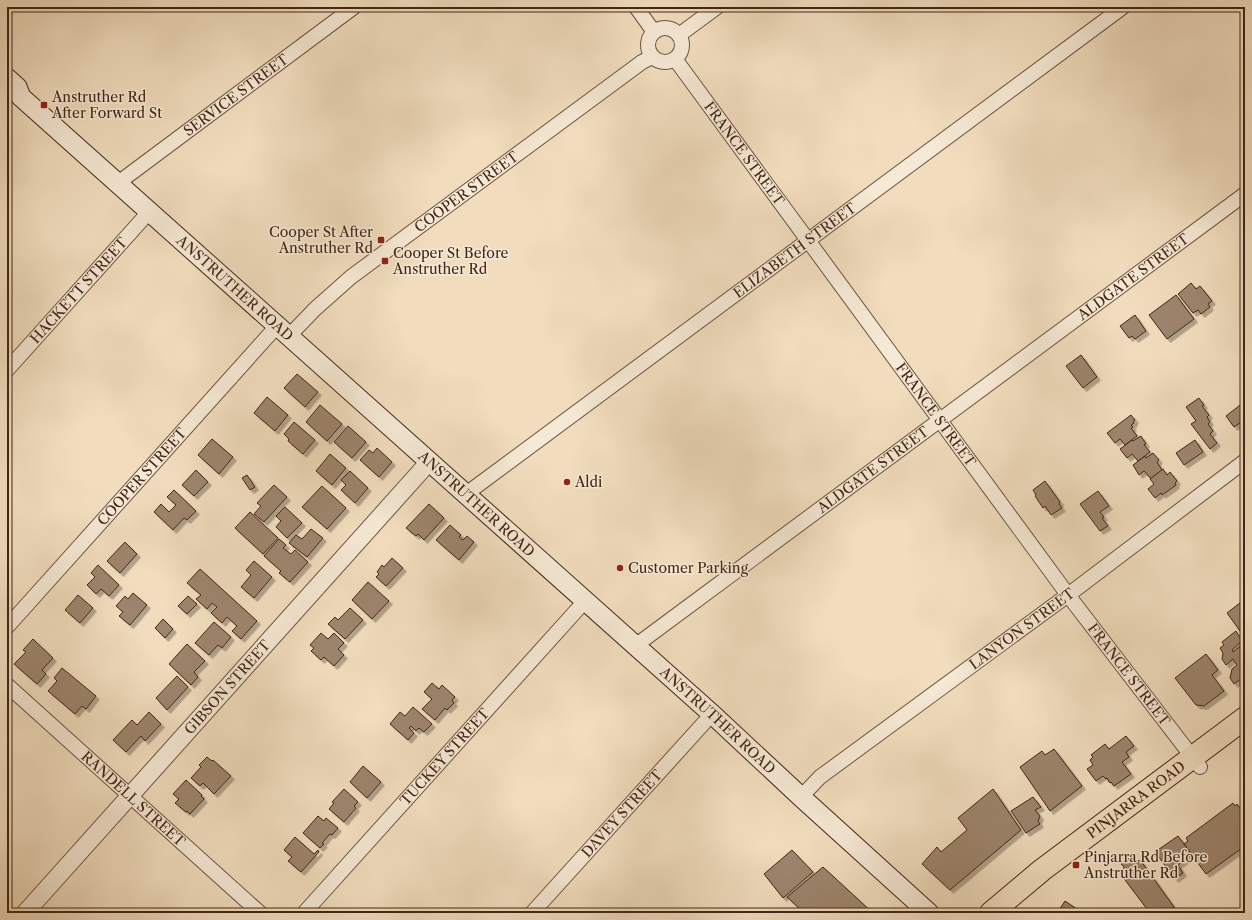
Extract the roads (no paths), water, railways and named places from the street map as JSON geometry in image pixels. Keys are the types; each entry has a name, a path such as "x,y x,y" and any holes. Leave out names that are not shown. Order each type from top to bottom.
{"main road":[{"name":"ANSTRUTHER ROAD","path":"7,78 17,87 14,94 118,183 712,714 929,913"},
{"name":"PINJARRA ROAD","path":"1011,913 1196,762 1245,718"},
{"name":"PINJARRA ROAD","path":"991,913 1042,870 1196,762 1245,734"}],"street":[{"name":"SERVICE STREET","path":"118,183 354,7"},
{"path":"636,7 654,32"},
{"path":"679,35 717,7"},
{"name":"ELIZABETH STREET","path":"466,494 1123,7"},
{"path":"665,28 670,28 679,35 682,45 679,55 675,59 666,62 656,60 652,57 648,46 648,41 654,32 665,28"},
{"name":"COOPER STREET","path":"7,628 283,331 315,309 351,277 642,62 652,57"},
{"name":"FRANCE STREET","path":"675,59 1068,595 1196,762"},
{"name":"ALDGATE STREET","path":"635,646 1245,194"},
{"name":"HACKETT STREET","path":"7,370 149,212"},
{"name":"LANYON STREET","path":"801,797 820,777 1068,595 1245,461"},
{"name":"GIBSON STREET","path":"25,913 429,462"},
{"name":"TUCKEY STREET","path":"304,913 585,601"},
{"name":"RANDELL STREET","path":"7,684 260,913"},
{"name":"DAVEY STREET","path":"532,913 712,714"}],"place":[{"name":"Anstruther Rd After Forward St","path":"44,105"},
{"name":"Cooper St After Anstruther Rd","path":"381,240"},
{"name":"Cooper St Before Anstruther Rd","path":"385,261"},
{"name":"Aldi","path":"567,482"},
{"name":"Customer Parking","path":"620,568"},
{"name":"Pinjarra Rd Before Anstruther Rd","path":"1076,865"}]}
